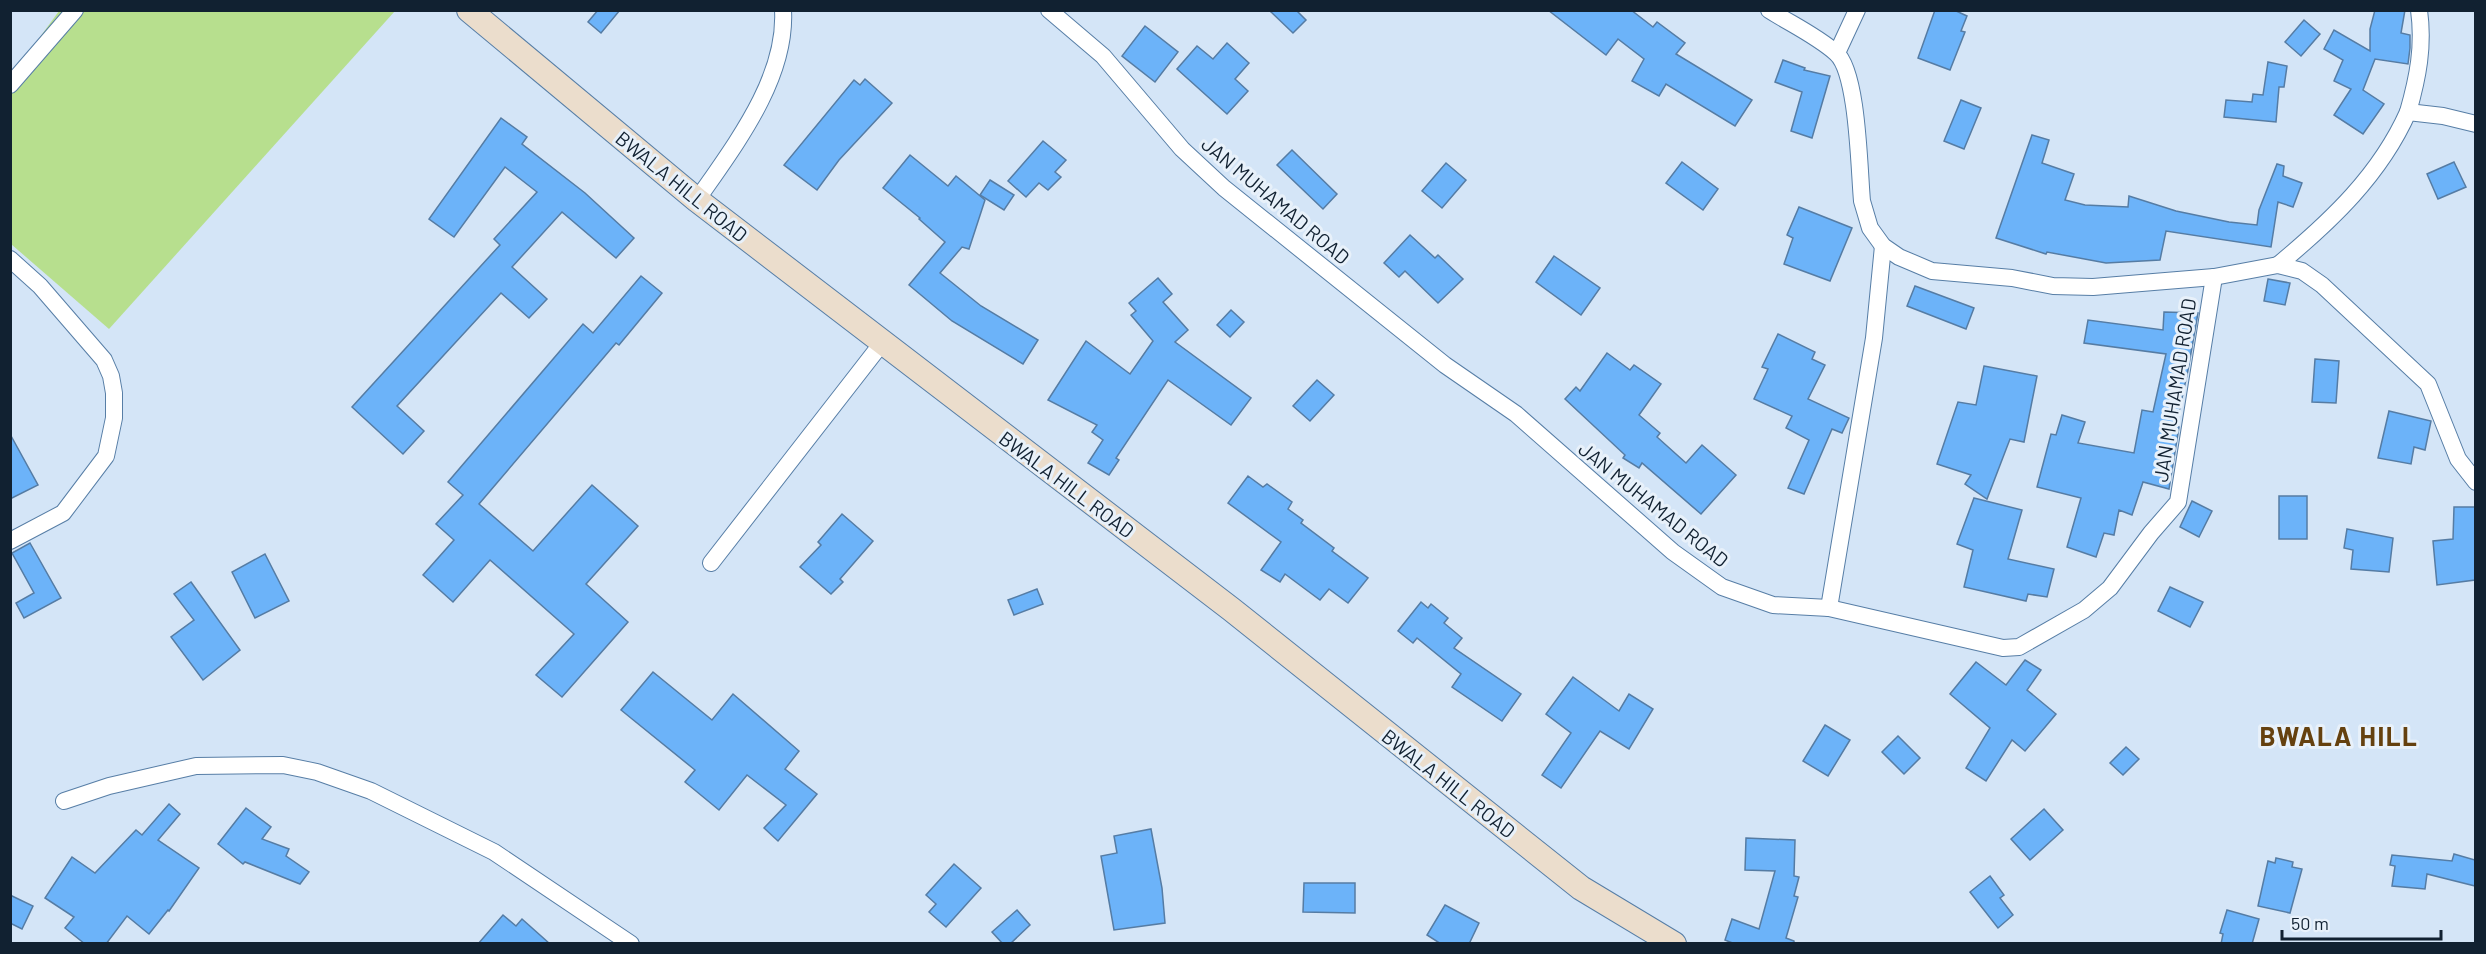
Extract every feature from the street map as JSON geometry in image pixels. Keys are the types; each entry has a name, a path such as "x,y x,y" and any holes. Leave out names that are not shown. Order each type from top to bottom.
{"street":[{"path":"10,85 75,10"},
{"name":"BWALA HILL ROAD","path":"469,10 697,200 1231,609 1581,888 1674,944"},
{"path":"697,200 746,129 776,65 781,45 783,10"},
{"name":"JAN MUHAMAD ROAD","path":"1049,10 1103,56 1182,149 1224,188 1445,365 1516,414 1673,552 1722,586 1773,605 1829,608 2003,648 2019,647 2070,619 2110,588 2151,533 2178,502 2214,277"},
{"path":"1770,10 1837,53 1847,66 1865,216 1870,228 1883,246 1899,257 1932,271 2012,278 2053,286 2092,286 2214,277 2278,265 2302,271 2322,285 2428,384 2458,459 2475,482"},
{"path":"1837,53 1857,10"},
{"path":"2278,265 2326,225 2352,197 2396,138 2408,112 2418,75 2422,41 2418,10"},
{"path":"2408,112 2443,116 2475,124"},
{"path":"1829,608 1874,338 1883,246"},
{"path":"10,259 40,286 104,360 111,376 114,393 114,418 106,456 63,513 10,541"},
{"path":"711,563 882,343"},
{"path":"64,801 109,786 196,766 283,765 317,772 371,791 494,852 631,944"}],"green space":[{"path":"59,11 395,11 109,329 11,244 11,77"}],"building":[{"path":"598,10 620,10 601,33 588,22"},
{"path":"1269,10 1296,10 1306,20 1293,33"},
{"path":"1548,10 1631,10 1653,27 1657,22 1685,43 1676,54 1752,100 1735,126 1666,84 1659,96 1632,81 1644,59 1618,39 1606,55"},
{"path":"1935,10 1954,10 1967,16 1961,31 1965,32 1950,70 1918,58"},
{"path":"2375,10 2405,10 2401,33 2410,35 2410,48 2408,64 2375,59 2363,90 2384,104 2363,134 2334,115 2351,89 2334,81 2343,60 2324,49 2334,30 2370,51 2370,29"},
{"path":"2304,20 2320,34 2301,56 2285,42"},
{"path":"1145,26 1178,52 1155,82 1122,56"},
{"path":"1227,43 1249,63 1235,79 1248,91 1227,114 1177,69 1197,46 1213,59"},
{"path":"1783,60 1805,68 1804,70 1830,76 1812,138 1791,131 1802,92 1775,82"},
{"path":"2268,62 2287,66 2284,87 2279,87 2276,122 2224,117 2226,100 2252,102 2253,94 2263,95"},
{"path":"865,79 892,103 839,160 817,190 784,165 854,80 860,85"},
{"path":"1961,100 1981,108 1964,149 1944,141"},
{"path":"501,118 527,137 522,144 585,193 634,238 616,258 562,212 512,267 547,299 529,318 501,293 397,406 424,431 403,454 352,407 500,245 494,239 537,192 505,167 454,237 429,219"},
{"path":"2032,135 2049,140 2042,163 2074,174 2065,200 2085,205 2128,207 2129,196 2176,211 2229,222 2257,225 2259,210 2277,164 2284,166 2283,176 2302,183 2293,207 2278,202 2271,247 2166,231 2160,260 2106,263 2047,252 2046,254 1996,238"},
{"path":"1043,141 1066,160 1055,172 1061,177 1048,190 1039,183 1026,197 1008,181"},
{"path":"1292,150 1337,194 1323,209 1277,165"},
{"path":"910,155 948,186 956,176 985,200 969,249 962,247 940,273 981,306 1038,340 1023,364 952,321 909,285 945,242 883,188"},
{"path":"1682,162 1718,189 1703,210 1666,183"},
{"path":"2454,162 2466,187 2438,199 2427,174"},
{"path":"1446,163 1466,180 1442,208 1422,191"},
{"path":"990,180 1014,195 1004,210 980,195"},
{"path":"1799,207 1852,228 1830,281 1784,264 1793,238 1787,235"},
{"path":"1410,235 1435,258 1438,255 1463,279 1438,303 1405,271 1399,277 1384,263"},
{"path":"1554,256 1600,288 1581,315 1536,282"},
{"path":"641,276 662,293 619,345 616,343 479,504 533,551 592,485 638,526 586,584 628,622 562,697 536,675 574,634 490,560 453,602 423,575 454,540 436,524 463,495 448,482 583,324 593,333"},
{"path":"1158,278 1172,294 1163,302 1188,330 1175,342 1251,398 1231,425 1168,380 1116,458 1119,460 1109,475 1088,463 1103,440 1092,432 1097,425 1048,400 1086,341 1130,374 1153,341 1131,315 1136,311 1129,303"},
{"path":"2268,279 2290,283 2285,305 2264,301"},
{"path":"1915,286 1974,308 1966,329 1907,306"},
{"path":"1231,310 1244,322 1230,337 1217,325"},
{"path":"2164,312 2198,313 2176,426 2179,427 2169,489 2143,482 2132,515 2119,510 2114,535 2104,533 2096,557 2067,547 2081,498 2037,487 2051,434 2056,435 2062,415 2085,422 2078,443 2134,453 2142,410 2153,412 2166,354 2084,343 2088,320 2163,330"},
{"path":"1778,334 1815,352 1812,359 1825,365 1808,399 1849,418 1842,433 1832,429 1804,494 1788,488 1809,440 1786,428 1792,416 1754,399 1768,369 1762,367"},
{"path":"1607,353 1630,370 1634,365 1661,384 1639,415 1660,433 1657,437 1686,463 1702,445 1736,475 1701,514 1642,463 1639,468 1623,458 1625,455 1565,399 1576,387 1580,391"},
{"path":"2315,359 2339,361 2336,403 2312,402"},
{"path":"1984,366 2037,376 2024,442 2010,439 1987,499 1965,484 1971,475 1937,464 1958,402 1976,405"},
{"path":"1317,380 1334,395 1310,421 1293,406"},
{"path":"2389,411 2431,421 2425,450 2414,447 2411,464 2378,458"},
{"path":"10,434 38,485 10,499"},
{"path":"1248,476 1263,487 1267,484 1292,502 1288,509 1303,520 1301,523 1334,548 1332,551 1368,578 1348,603 1329,589 1320,600 1285,574 1280,582 1261,570 1281,542 1228,503"},
{"path":"2279,496 2307,496 2307,539 2279,539"},
{"path":"1974,498 2022,510 2008,559 2054,569 2047,597 2028,594 2026,601 1964,587 1973,550 1957,544"},
{"path":"2192,501 2212,511 2199,537 2180,527"},
{"path":"2454,507 2475,507 2475,580 2437,585 2433,541 2453,539"},
{"path":"842,514 873,541 840,579 843,582 831,594 800,567 821,545 818,542"},
{"path":"2347,529 2393,538 2389,572 2351,569 2353,550 2344,548"},
{"path":"30,543 61,598 24,618 16,603 34,593 12,553"},
{"path":"265,554 289,601 255,618 232,572"},
{"path":"191,582 240,650 203,680 171,637 194,620 174,594"},
{"path":"2170,587 2203,602 2190,627 2158,611"},
{"path":"1037,589 1043,604 1014,615 1008,600"},
{"path":"1421,602 1428,608 1431,604 1448,618 1444,623 1462,638 1454,648 1521,694 1502,721 1452,687 1461,674 1417,638 1413,643 1398,631"},
{"path":"2025,660 2041,670 2027,690 2056,714 2025,751 2012,740 1986,781 1966,768 1990,728 1950,694 1976,662 2006,685"},
{"path":"653,672 712,720 733,694 799,751 785,769 817,794 778,841 764,828 786,805 747,775 719,810 685,782 695,770 621,710"},
{"path":"1573,677 1619,711 1629,694 1653,709 1629,749 1600,731 1561,788 1542,775 1571,733 1546,714"},
{"path":"1825,725 1850,740 1828,776 1803,761"},
{"path":"1898,736 1920,758 1904,774 1882,752"},
{"path":"2126,747 2139,759 2123,775 2110,763"},
{"path":"169,804 180,814 158,840 199,868 169,911 149,934 127,916 106,944 85,944 65,928 74,917 45,898 72,857 95,873 136,830 142,835"},
{"path":"246,808 271,827 262,839 289,849 286,856 309,872 300,884 245,862 243,864 218,844"},
{"path":"2044,809 2063,830 2030,860 2011,839"},
{"path":"1151,829 1162,888 1165,923 1114,930 1101,856 1117,853 1114,836"},
{"path":"1746,838 1795,840 1794,876 1799,877 1794,896 1798,897 1786,938 1794,941 1794,944 1735,944 1725,940 1732,919 1759,929 1775,871 1745,870"},
{"path":"2454,854 2475,860 2475,886 2427,874 2425,889 2392,886 2395,866 2390,865 2392,855 2452,861"},
{"path":"2276,858 2293,862 2292,867 2302,869 2290,913 2258,906 2268,861 2275,863"},
{"path":"954,864 981,888 946,927 929,912 936,904 926,895"},
{"path":"1990,876 2004,895 2000,898 2013,915 1998,928 1970,892"},
{"path":"1304,883 1355,883 1355,913 1303,912"},
{"path":"10,895 33,906 22,929 10,923"},
{"path":"1445,905 1479,923 1469,944 1441,944 1427,935"},
{"path":"1017,910 1030,925 1010,944 1003,944 992,932"},
{"path":"2227,910 2259,919 2252,944 2221,944 2223,934 2220,933"},
{"path":"503,915 516,926 522,919 550,944 478,944"}],"district":[{"name":"BWALA HILL","path":"2339,735"}]}
